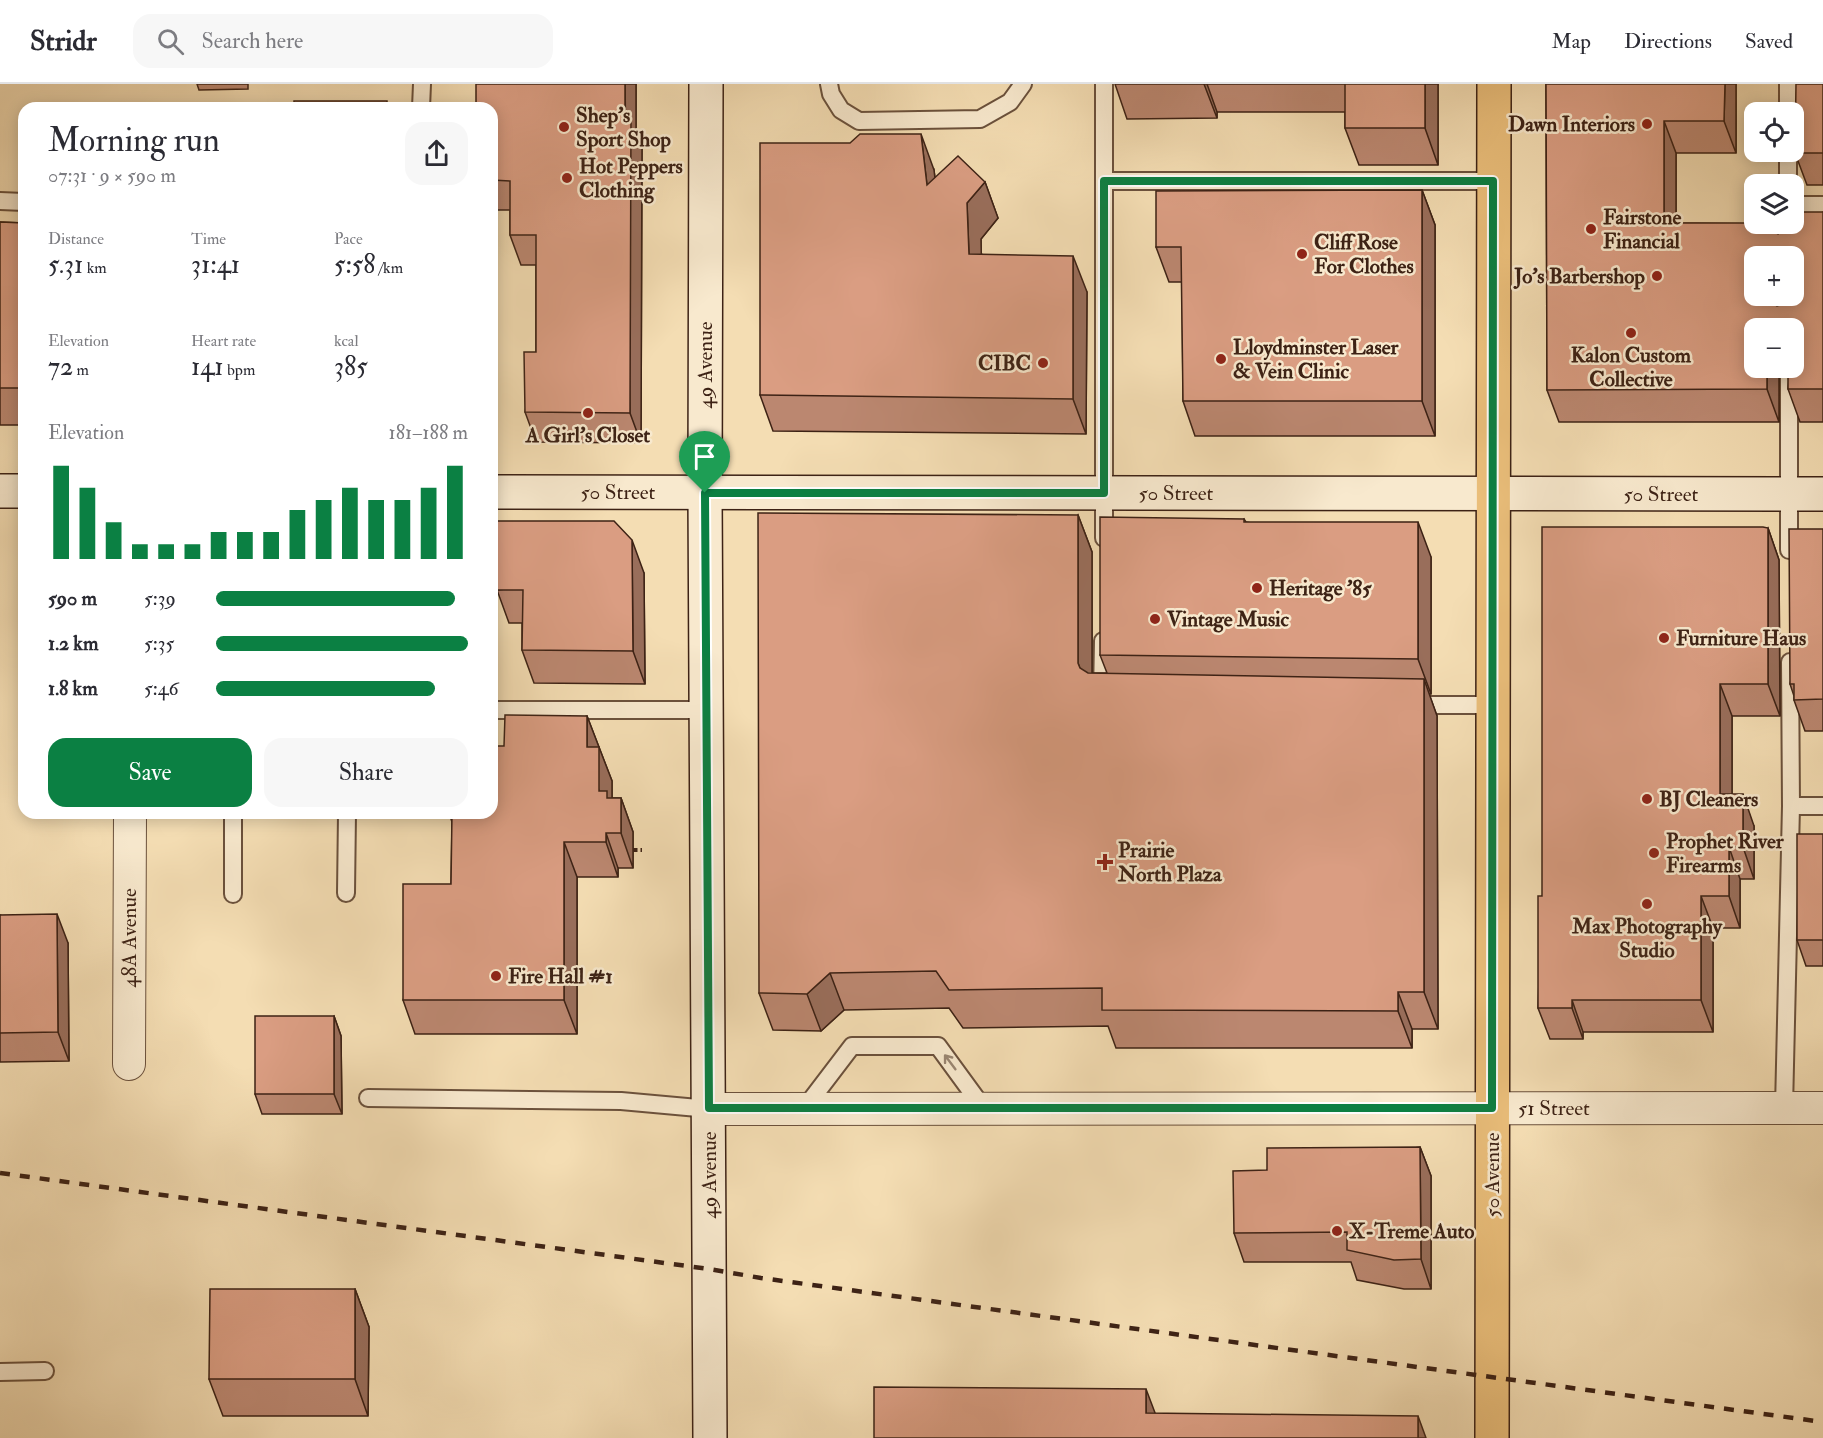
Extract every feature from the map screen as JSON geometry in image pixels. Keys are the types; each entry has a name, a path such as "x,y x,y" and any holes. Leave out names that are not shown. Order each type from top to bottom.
{"main road":[{"name":"50 Avenue","path":"1492,1438 1494,84"}],"street":[{"name":"49 Avenue","path":"706,84 705,493 710,1438"},
{"path":"0,491 18,491"},
{"name":"50 Street","path":"498,492 1823,494"},
{"name":"48A Avenue","path":"129,1064 130,819"},
{"name":"51 Street","path":"709,1108 1823,1108"}],"lane":[{"path":"421,102 422,84"},
{"path":"829,84 831,94 841,110 859,121 980,119 1010,102 1023,84"},
{"path":"1104,84 1104,557"},
{"path":"1788,84 1788,102"},
{"path":"1104,181 1493,181"},
{"path":"0,201 18,202"},
{"path":"1804,205 1823,205"},
{"path":"1789,378 1789,565"},
{"path":"1103,629 1102,700 1114,701"},
{"path":"1784,1108 1791,806 1790,645"},
{"path":"1397,704 1492,705"},
{"path":"498,710 706,710"},
{"path":"1791,806 1823,806"},
{"path":"233,819 233,894"},
{"path":"346,893 347,819"},
{"path":"804,1108 852,1046 938,1046 984,1108"},
{"path":"368,1098 621,1101 709,1108"},
{"path":"0,1372 45,1371"}],"path":[{"path":"633,850 642,850"}],"building":[{"path":"476,84 625,84 625,117 631,117 630,413 525,412 524,352 536,352 536,235 510,235 510,181 498,180 498,102 476,102"},
{"path":"1345,84 1425,84 1425,128 1345,128"},
{"path":"1546,84 1725,84 1724,121 1664,121 1664,223 1744,223 1744,234 1804,234 1804,212 1823,212 1823,389 1788,389 1788,378 1804,378 1804,318 1744,318 1744,378 1767,378 1767,389 1547,390"},
{"path":"1796,84 1823,84 1823,153 1804,153 1804,102 1796,102"},
{"path":"294,101 387,101 387,102"},
{"path":"860,134 921,134 927,185 958,156 985,182 967,203 969,254 1073,256 1073,399 760,395 760,143 850,143"},
{"path":"1422,190 1422,401 1183,401 1181,247 1156,247 1156,191"},
{"path":"0,222 18,223 18,388 0,388"},
{"name":"Prairie North Plaza","path":"758,513 1078,515 1078,663 1080,668 1088,673 1424,679 1424,992 1398,992 1398,1011 1102,1010 1102,988 949,990 936,971 830,973 807,994 759,993"},
{"path":"1100,517 1244,519 1244,522 1418,522 1418,659 1100,655"},
{"path":"498,521 614,521 632,540 633,651 522,650 523,590 498,590"},
{"path":"1542,527 1768,528 1768,684 1720,684 1720,794 1743,794 1743,847 1729,847 1729,896 1701,896 1701,1000 1572,1000 1572,1008 1538,1008 1538,896 1542,896"},
{"path":"1789,529 1823,529 1823,699 1794,700 1794,684 1790,684"},
{"path":"505,715 587,716 587,747 599,747 599,791 607,791 607,798 621,798 621,833 606,833 606,842 564,842 564,1000 403,1000 403,884 451,884 452,819 498,819 498,746 504,746"},
{"path":"1797,834 1823,834 1823,940 1797,940"},
{"path":"57,914 58,1032 0,1033 0,915"},
{"path":"255,1016 334,1016 334,1094 255,1094"},
{"name":"X-Treme Auto","path":"1420,1147 1421,1259 1394,1260 1347,1250 1347,1232 1234,1233 1233,1171 1267,1170 1267,1148"},
{"path":"210,1289 355,1289 355,1379 209,1379"},
{"path":"874,1387 1146,1389 1146,1413 1418,1416 1418,1438 874,1438"}],"railway":[{"path":"0,1173 1823,1422"}],"place":[{"name":"Dawn Interiors","path":"1647,124"},
{"name":"Shep's Sport Shop","path":"564,127"},
{"name":"Hot Peppers Clothing","path":"567,178"},
{"name":"Fairstone Financial","path":"1591,229"},
{"name":"Cliff Rose For Clothes","path":"1302,254"},
{"name":"Jo's Barbershop","path":"1657,276"},
{"name":"Kalon Custom Collective","path":"1631,333"},
{"name":"Lloydminster Laser & Vein Clinic","path":"1221,359"},
{"name":"CIBC","path":"1043,363"},
{"name":"A Girl's Closet","path":"588,413"},
{"name":"Heritage ’85","path":"1257,588"},
{"name":"Vintage Music","path":"1155,619"},
{"name":"Furniture Haus","path":"1664,638"},
{"name":"BJ Cleaners","path":"1647,799"},
{"name":"Prophet River Firearms","path":"1654,853"},
{"name":"Prairie North Plaza","path":"1105,862"},
{"name":"Max Photography Studio","path":"1647,904"},
{"name":"Fire Hall #1","path":"496,976"},
{"name":"X-Treme Auto","path":"1337,1231"}],"route":[{"path":"1104,181 1493,181 1492,1108 709,1108 705,493 1104,493 1104,181"}]}
